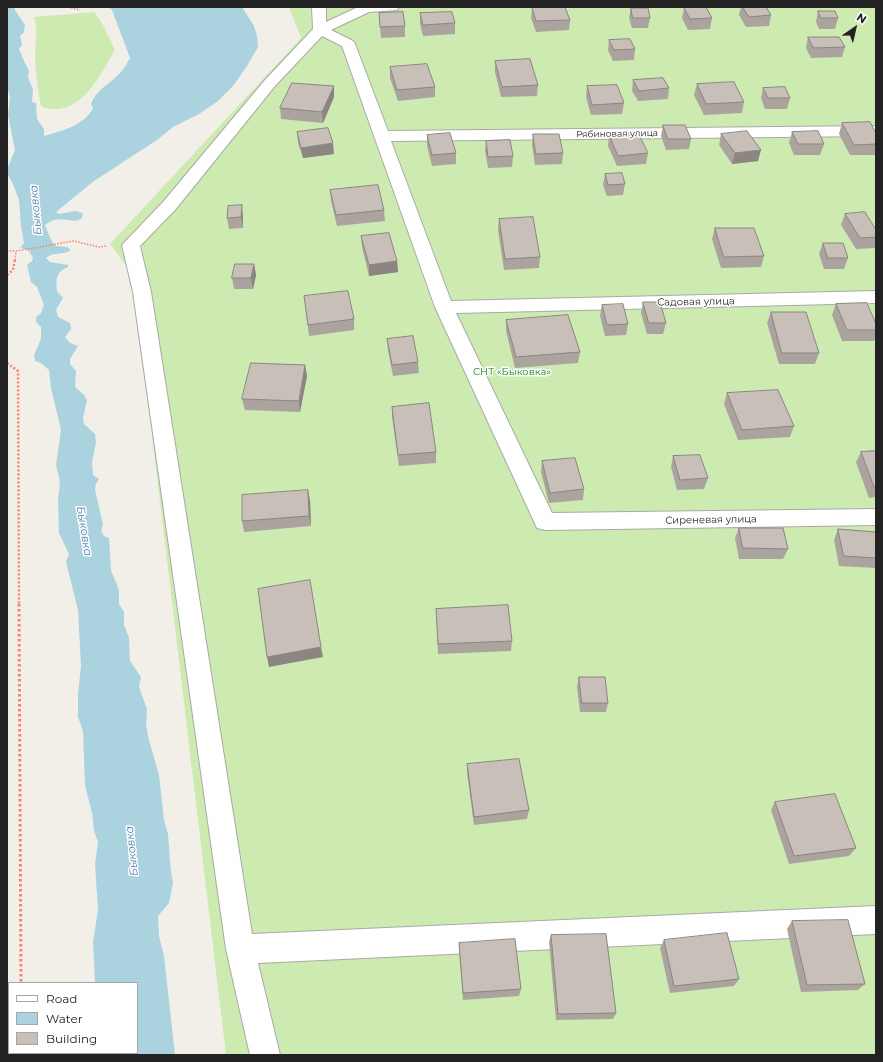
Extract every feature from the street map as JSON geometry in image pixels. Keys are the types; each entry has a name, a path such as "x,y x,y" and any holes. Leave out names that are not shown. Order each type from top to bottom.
{"street":[{"path":"319,7 320,30"},
{"path":"265,1055 240,949 142,292 132,245 169,206 270,83 320,30 367,8 392,7"},
{"path":"320,30 348,44 444,307"},
{"name":"Рябиновая улица","path":"382,136 876,131"},
{"name":"Садовая улица","path":"444,307 876,297"},
{"name":"Сиреневая улица","path":"444,307 545,522 876,518"},
{"path":"240,949 876,920"}],"path":[{"path":"68,7 80,10"},
{"path":"7,251 16,252 74,241 98,247 132,245"},
{"path":"7,275 13,270 16,252"},
{"path":"7,363 18,371 21,982"}],"green space":[{"name":"СНТ «Быковка»","path":"289,7 876,7 876,1055 226,1055 133,275 110,244 301,38"},
{"path":"94,12 103,25 115,50 95,83 77,102 66,108 54,109 41,106 37,85 35,49 36,29 34,17"}],"water":[{"name":"Быковка","path":"7,7 15,7 15,10 25,25 24,32 20,36 22,45 19,49 29,71 28,77 33,90 32,102 36,103 37,119 44,129 44,136 71,127 83,120 93,109 91,104 96,95 121,72 130,58 112,10 108,7 242,7 254,26 257,36 258,47 247,66 233,86 218,101 199,114 173,127 157,140 94,181 56,212 59,214 75,211 80,212 83,214 82,218 74,221 61,219 51,221 45,225 50,239 56,246 67,247 71,250 46,258 50,262 68,265 68,267 61,271 58,276 57,291 63,298 56,310 58,317 70,323 71,329 65,337 70,343 78,346 70,359 70,364 76,371 75,387 87,400 83,418 84,424 95,434 96,443 92,462 93,475 99,479 95,489 103,525 101,531 104,536 109,538 111,570 119,590 119,604 124,612 124,625 129,638 130,661 141,677 139,687 147,709 146,725 159,775 164,820 168,834 173,883 169,903 158,916 159,936 164,956 175,1055 99,1055 138,1054 138,982 95,982 93,942 98,910 95,864 98,842 94,831 92,813 85,785 83,731 78,717 78,695 81,666 78,610 66,562 69,554 59,533 58,500 60,482 56,465 61,430 51,388 49,370 41,363 35,361 34,355 41,339 41,327 36,322 36,317 41,313 44,305 37,287 31,282 27,265 33,258 29,251 21,248 24,243 19,200 7,173 15,150 8,115 10,97 7,86"}],"building":[{"path":"565,7 570,20 536,21 532,8"},
{"path":"706,7 712,18 690,19 684,8"},
{"path":"743,7 766,7 771,15 749,17"},
{"path":"631,8 648,8 650,18 633,18"},
{"path":"818,11 835,11 838,18 821,18"},
{"path":"403,12 405,26 380,27 379,13"},
{"path":"452,12 455,23 423,25 420,13"},
{"path":"808,37 839,37 845,47 814,48"},
{"path":"630,39 635,49 614,50 609,40"},
{"path":"530,59 538,85 502,87 495,61"},
{"path":"427,64 435,87 397,90 390,67"},
{"path":"663,78 669,88 639,91 633,80"},
{"path":"734,82 744,102 706,104 697,84"},
{"path":"292,83 334,86 322,112 280,108"},
{"path":"617,85 624,103 592,105 587,86"},
{"path":"785,87 790,98 768,98 763,88"},
{"path":"870,122 876,133 876,144 854,145 842,123"},
{"path":"663,125 685,125 691,139 668,139"},
{"path":"328,128 333,143 301,148 297,132"},
{"path":"747,131 761,150 735,153 721,134"},
{"path":"818,131 824,144 798,144 792,132"},
{"path":"450,133 456,153 432,155 427,135"},
{"path":"638,133 648,153 618,156 609,135"},
{"path":"533,134 559,134 563,153 536,154"},
{"path":"510,140 513,156 488,157 486,141"},
{"path":"622,173 625,184 608,185 605,174"},
{"path":"378,185 384,210 336,215 330,190"},
{"path":"242,205 241,217 227,218 228,206"},
{"path":"865,212 876,230 876,237 860,238 845,214"},
{"path":"533,217 540,257 505,259 499,219"},
{"path":"715,228 754,228 764,256 724,257"},
{"path":"389,233 397,261 369,265 361,236"},
{"path":"823,243 843,243 848,258 828,258"},
{"path":"235,264 254,264 251,278 232,278"},
{"path":"348,291 354,319 308,325 304,296"},
{"path":"643,302 660,302 666,323 649,323"},
{"path":"867,303 876,324 876,330 847,330 836,304"},
{"path":"623,304 628,324 607,325 602,305"},
{"path":"771,312 806,312 819,353 782,353"},
{"path":"568,315 580,352 516,357 506,320"},
{"path":"413,336 418,362 392,365 387,339"},
{"path":"251,363 305,365 299,401 242,399"},
{"path":"778,390 794,426 742,430 727,393"},
{"path":"429,403 436,452 398,455 392,407"},
{"path":"876,451 876,487 874,487 861,452"},
{"path":"700,455 708,478 680,480 673,456"},
{"path":"575,458 584,489 550,493 542,461"},
{"path":"308,490 309,516 242,521 242,495"},
{"path":"739,528 783,528 788,549 743,548"},
{"path":"838,529 876,532 876,558 844,556"},
{"path":"310,580 321,647 267,657 258,589"},
{"path":"508,605 512,641 438,644 436,609"},
{"path":"579,677 605,677 608,703 582,703"},
{"path":"519,759 529,810 474,817 467,764"},
{"path":"835,794 856,848 794,856 775,802"},
{"path":"848,920 865,984 807,985 792,921"},
{"path":"727,933 739,979 674,986 664,940"},
{"path":"606,934 616,1013 558,1014 551,935"},
{"path":"515,939 521,989 463,993 459,943"}]}
